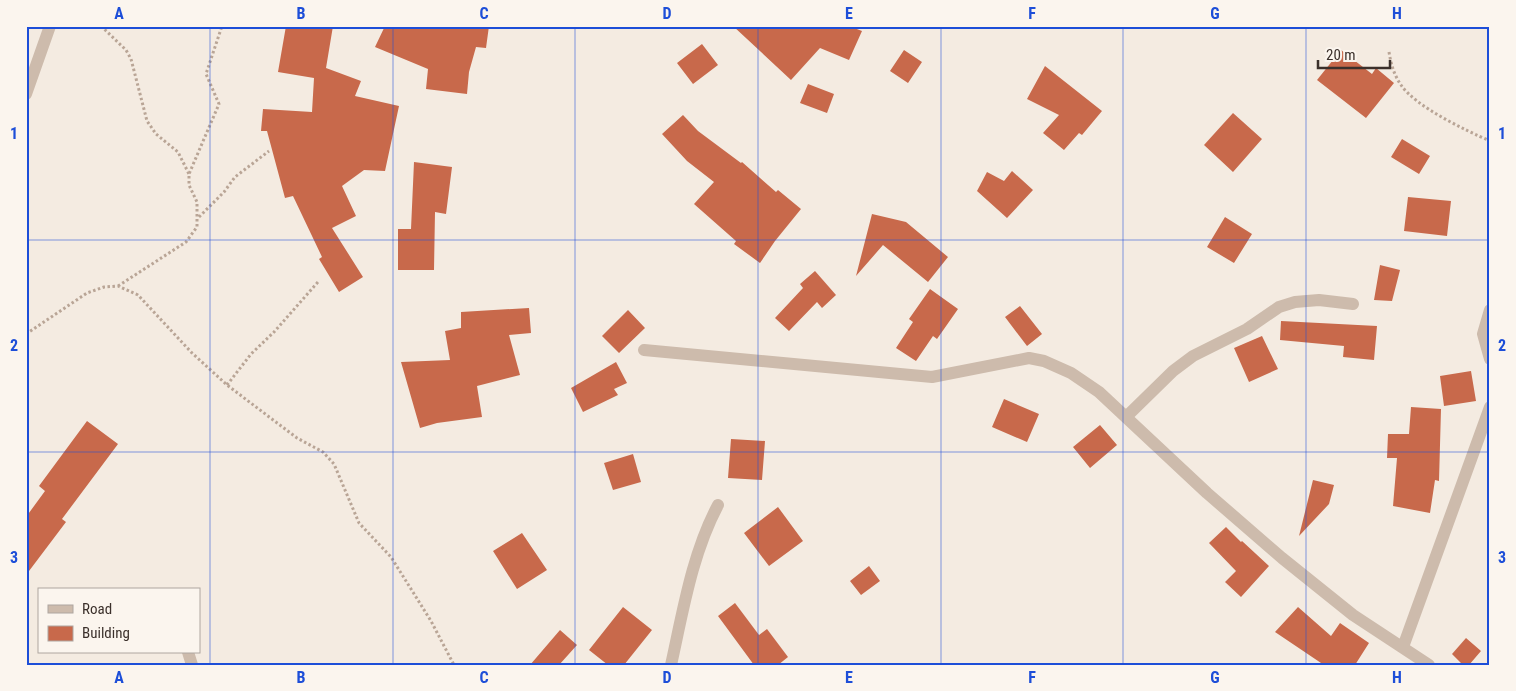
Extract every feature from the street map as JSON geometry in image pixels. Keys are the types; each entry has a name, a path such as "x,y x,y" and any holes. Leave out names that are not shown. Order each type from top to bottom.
{"street":[{"path":"26,94 50,26"},
{"path":"1126,417 1173,371 1193,356 1248,329 1279,308 1295,302 1319,300 1353,304"},
{"path":"1490,310 1483,334 1490,359"},
{"path":"644,350 932,377 1029,358 1044,361 1071,373 1099,392 1207,493 1282,558 1353,616 1428,665"},
{"path":"1403,647 1490,407"},
{"path":"671,665 697,554 709,522 718,505"}],"path":[{"path":"101,26 126,50 131,58 142,109 148,122 156,134 178,152 189,174"},
{"path":"118,286 186,242 197,227 197,202 189,185 189,174 219,104 206,74 222,26"},
{"path":"1388,52 1393,71 1401,87 1446,120 1490,141"},
{"path":"198,217 224,192 235,177 269,151"},
{"path":"227,385 251,354 274,332 318,282"},
{"path":"26,334 87,293 104,287 118,286 138,295 163,324 227,385 297,438 322,452 334,464 359,523 391,557 454,665"}],"building":[{"path":"286,26 333,26 326,68 361,81 355,96 399,106 385,171 364,170 342,186 356,216 332,228 363,277 339,292 319,259 322,257 293,196 285,198 267,131 261,131 263,109 312,112 314,78 278,72"},
{"path":"385,26 489,26 486,48 476,47 469,72 467,94 426,89 428,69 375,47"},
{"path":"733,26 849,26 862,31 849,60 820,48 791,80"},
{"path":"702,44 718,65 693,84 677,63"},
{"path":"904,50 922,62 908,83 890,71"},
{"path":"1341,50 1372,74 1376,68 1394,83 1366,118 1317,80"},
{"path":"1045,66 1102,111 1082,135 1079,133 1064,150 1043,133 1059,115 1027,99"},
{"path":"808,84 834,94 827,113 800,103"},
{"path":"1233,113 1262,139 1233,172 1204,145"},
{"path":"683,115 698,131 742,162 776,192 778,190 801,209 760,263 734,244 736,241 694,204 714,182 687,161 662,134"},
{"path":"1402,139 1430,156 1419,174 1391,157"},
{"path":"414,162 452,167 446,214 435,212 434,270 398,270 398,229 411,229"},
{"path":"1012,171 1033,190 1007,218 977,191 987,172 1004,181"},
{"path":"1408,197 1451,201 1447,236 1404,231"},
{"path":"872,214 906,222 948,257 928,282 883,245 856,276"},
{"path":"1225,217 1252,234 1234,263 1207,247"},
{"path":"1380,265 1400,270 1392,301 1374,300"},
{"path":"815,271 836,295 822,308 817,302 789,331 775,318 803,288 800,284"},
{"path":"930,289 958,309 937,339 933,336 916,361 896,348 913,322 909,319"},
{"path":"1020,306 1042,334 1027,346 1005,317"},
{"path":"529,308 531,333 509,335 520,375 477,386 482,417 437,423 420,428 401,362 450,360 445,331 461,328 461,312"},
{"path":"628,310 645,328 619,353 602,336"},
{"path":"1281,321 1377,326 1374,360 1343,357 1344,346 1280,340"},
{"path":"1262,336 1278,369 1249,382 1234,348"},
{"path":"616,362 627,383 614,389 618,395 583,412 571,388"},
{"path":"1471,371 1476,401 1444,406 1440,376"},
{"path":"1004,399 1039,414 1027,442 992,427"},
{"path":"1411,407 1441,409 1439,481 1435,480 1430,513 1393,506 1397,458 1387,458 1388,434 1409,434"},
{"path":"87,421 118,444 62,519 66,522 26,575 26,517 45,491 39,486"},
{"path":"1100,425 1117,445 1090,468 1073,447"},
{"path":"731,439 765,441 762,480 728,478"},
{"path":"633,454 641,482 613,490 604,463"},
{"path":"1313,480 1334,485 1329,504 1299,536"},
{"path":"778,507 803,541 769,566 744,533"},
{"path":"1226,527 1269,566 1241,597 1225,582 1236,571 1209,543"},
{"path":"522,533 547,570 517,589 493,551"},
{"path":"869,566 880,581 861,595 850,581"},
{"path":"735,603 759,635 767,629 788,657 778,665 754,665 718,616"},
{"path":"623,607 652,630 624,665 608,665 589,650"},
{"path":"1298,607 1331,636 1340,623 1369,643 1355,665 1324,665 1275,632"},
{"path":"560,630 577,645 559,665 530,665"},
{"path":"1466,638 1481,651 1469,665 1463,665 1452,654"}]}
